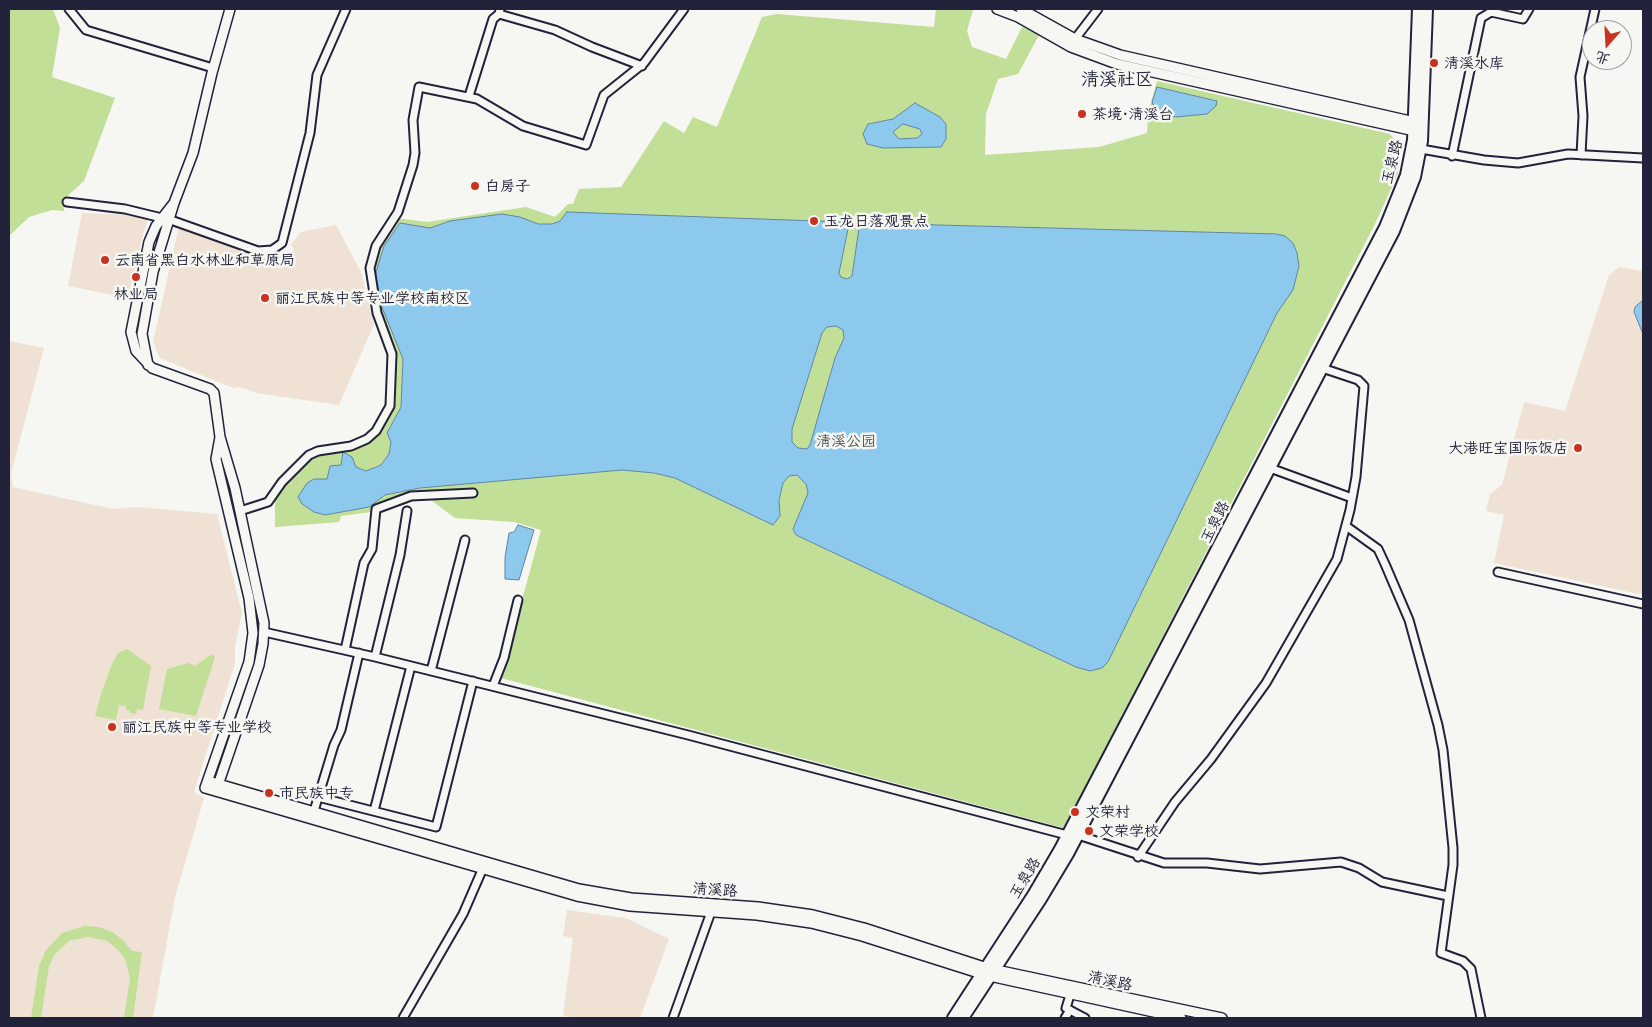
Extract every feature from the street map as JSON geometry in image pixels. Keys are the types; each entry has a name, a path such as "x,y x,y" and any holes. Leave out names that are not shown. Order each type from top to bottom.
{"main road":[{"name":"玉泉路","path":"963,1018 987,972 1033,894 1073,835 1270,468 1402,211 1415,177 1421,149 1419,127 1418,9"},
{"name":"玉泉路","path":"1073,835 1385,227 1406,175 1419,127 1427,9"},
{"name":"玉泉路","path":"953,1018 987,972"}],"street":[{"path":"69,9 86,30 213,68"},
{"path":"217,788 259,665 264,632 260,596 220,437 216,398 212,391 156,370 148,365 136,351 131,332 149,242 174,203 193,153 213,68 230,9"},
{"path":"67,202 125,209 165,219 258,251 272,250 282,243 310,133 317,75 346,9"},
{"path":"240,511 268,502 282,482 309,454 351,446 367,439 376,431 389,410 392,402 393,361 374,298 370,275 373,253 384,230 398,212 413,165 415,152 413,120 419,87 469,96 498,110 523,126 586,145 601,100 607,92 642,66 684,9"},
{"path":"997,9 1018,17 1071,47 1117,64 1419,127"},
{"path":"1021,9 1075,39 1120,55 1419,127"},
{"path":"1075,39 1098,9"},
{"path":"1452,156 1480,18 1491,12 1523,19 1529,9"},
{"path":"1581,155 1583,116 1580,77 1595,9"},
{"path":"469,96 493,19 499,11 555,30 592,48 642,66"},
{"path":"1421,149 1452,156 1518,163 1553,156 1581,155 1643,158"},
{"path":"1138,857 1175,802 1212,759 1266,683 1337,559 1352,498 1364,386 1358,380 1322,368"},
{"name":"清溪路","path":"220,437 216,458 249,598 253,633 249,662 207,785 598,901 638,907 778,917 828,927 1070,995 1180,1018"},
{"path":"1270,468 1352,498"},
{"path":"345,650 364,563 372,550 376,509 411,496 473,492"},
{"path":"375,657 400,555 407,511"},
{"path":"1346,526 1378,548 1386,564 1409,620 1438,725 1443,750 1453,848 1441,953 1464,962 1471,969 1480,1018"},
{"path":"431,671 465,540"},
{"path":"1498,572 1643,604"},
{"path":"493,686 504,658 518,600"},
{"path":"264,632 493,686 1073,835 1164,864 1207,863 1260,869 1341,862 1359,868 1382,882 1448,896"},
{"path":"314,811 334,745 341,730 359,653"},
{"path":"374,811 411,666"},
{"path":"318,797 436,827 473,681"},
{"name":"清溪路","path":"217,788 314,811 586,890 631,898 758,907 813,915 864,928 987,972 1222,1018"},
{"path":"403,1018 463,914 483,868"},
{"path":"673,1018 711,912"},
{"path":"1070,995 1066,1008 1085,1018"},
{"path":"1065,1018 1070,1010"}],"shaded area":[{"name":"云南省黑白水林业和草原局","path":"82,213 135,215 148,220 128,298 68,286"},
{"name":"丽江民族中等专业学校南校区","path":"336,225 361,272 374,324 339,405 256,393 240,387 233,388 160,358 153,342 179,226 281,263 294,250 291,244 301,232"},
{"name":"大港旺宝国际饭店","path":"1619,267 1643,271 1643,595 1494,563 1504,515 1486,511 1490,494 1502,485 1524,402 1565,411 1609,275"},
{"name":"丽江民族中等专业学校","path":"9,341 44,348 11,474 13,487 113,509 138,507 217,514 242,613 235,647 235,663 194,792 204,798 175,897 153,1018 9,1018"},
{"path":"567,910 626,918 669,939 640,1018 581,1018 563,1016 573,938 563,936"}],"green space":[{"path":"9,9 53,9 60,28 52,77 115,98 84,181 64,199 64,211 52,210 29,217 9,236"},
{"name":"清溪公园","path":"936,9 973,10 967,31 972,47 1006,59 1022,27 1039,35 1018,74 998,79 986,114 985,155 1099,147 1147,133 1148,113 1157,81 1390,134 1396,141 1399,154 1398,174 1375,224 1064,828 501,678 541,530 514,522 455,518 428,498 412,499 371,512 341,516 339,522 275,527 275,501 289,479 316,456 373,438 378,434 393,409 396,401 396,358 378,304 374,276 380,243 396,218 427,222 526,207 555,217 568,204 573,204 579,189 621,187 664,121 684,133 693,117 717,127 762,17 777,14 934,27"},
{"path":"127,649 151,666 143,710 137,709 136,714 130,713 130,711 126,710 126,706 119,705 116,720 95,716 112,664 118,653"},
{"path":"212,654 215,657 196,716 159,709 167,669 189,663 195,666"},
{"path":"84,926 99,927 112,932 123,940 132,951 142,952 133,1018 124,1018 130,978 125,959 107,941 88,937 69,941 55,954 49,966 41,1018 31,1018 39,966 46,950 62,933"}],"water":[{"path":"1157,87 1217,101 1216,106 1207,114 1176,117 1164,115 1155,109 1152,102"},
{"path":"915,103 940,117 946,124 946,139 941,147 883,148 867,144 863,134 868,124 893,119","holes":["903,124 920,129 922,134 917,138 899,139 893,132"]},
{"path":"567,212 844,222 848,229 839,273 841,277 847,279 852,276 859,228 863,223 1276,234 1285,236 1293,243 1299,266 1293,290 1277,313 1108,662 1102,668 1090,671 1076,667 796,535 793,529 808,493 806,484 797,475 789,476 783,483 779,500 780,516 773,525 675,478 654,473 622,470 420,488 385,495 369,507 325,515 314,512 302,504 298,497 307,483 314,479 327,479 330,466 341,465 343,452 352,457 356,467 366,471 381,465 389,454 391,442 387,433 401,407 403,359 377,295 376,272 384,246 400,223 430,228 450,221 502,214 520,217 538,224 552,224 560,221","holes":["836,326 843,330 844,338 835,358 810,445 807,449 798,448 792,442 792,429 822,333 827,327"]},
{"path":"1643,300 1643,334 1634,312 1635,307"},
{"path":"518,525 534,530 519,580 505,579 505,557 509,533 514,532"}],"place":[{"name":"清溪水库","path":"1434,63"},
{"name":"茶境·清溪台","path":"1082,114"},
{"name":"白房子","path":"475,186"},
{"name":"玉龙日落观景点","path":"814,221"},
{"name":"云南省黑白水林业和草原局","path":"105,260"},
{"name":"林业局","path":"136,277"},
{"name":"丽江民族中等专业学校南校区","path":"265,298"},
{"name":"大港旺宝国际饭店","path":"1578,448"},
{"name":"丽江民族中等专业学校","path":"112,727"},
{"name":"市民族中专","path":"269,793"},
{"name":"文荣村","path":"1075,812"},
{"name":"文荣学校","path":"1089,831"}],"district":[{"name":"清溪社区","path":"1117,79"}]}
